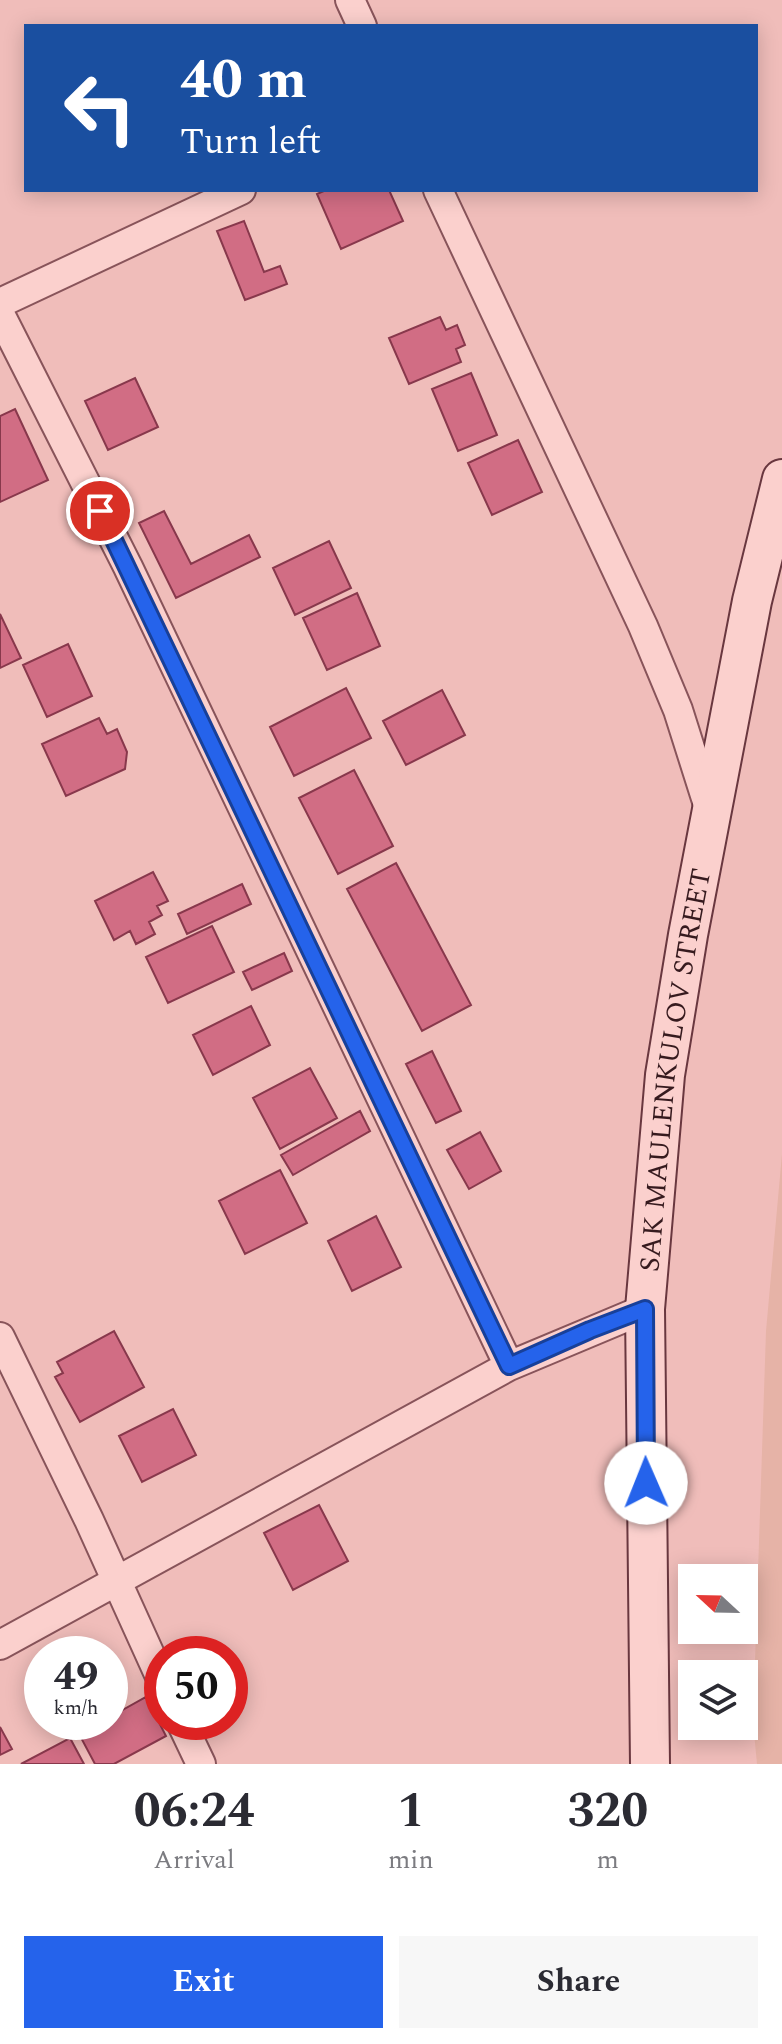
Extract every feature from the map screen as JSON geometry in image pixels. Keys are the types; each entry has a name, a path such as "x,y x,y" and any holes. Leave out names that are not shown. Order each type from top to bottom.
{"main road":[{"name":"SAK MAULENKULOV STREET","path":"650,1764 645,1309 665,1075 752,601 782,479"}],"street":[{"path":"350,0 361,24"},
{"path":"0,303 237,192"},
{"path":"439,192 643,626 678,710 711,815"},
{"path":"0,314 128,567 509,1366"},
{"path":"0,1645 509,1366 645,1309"},
{"path":"0,1337 144,1642"},
{"path":"190,1740 201,1764"}],"shaded area":[{"path":"782,1154 782,1764 757,1764 755,1740 758,1740 758,1660 755,1660 758,1644 766,1331"}],"building":[{"path":"390,192 403,221 341,249 317,194"},
{"path":"244,221 264,272 280,266 287,284 245,300 217,231"},
{"path":"440,317 446,330 457,325 465,345 456,349 461,362 409,384 389,338"},
{"path":"471,373 497,435 458,451 432,389"},
{"path":"135,378 158,427 108,450 85,401"},
{"path":"15,409 48,480 0,502 0,416"},
{"path":"518,440 542,492 492,515 468,463"},
{"path":"164,511 191,564 249,535 260,557 176,598 139,523"},
{"path":"329,541 351,588 295,615 273,568"},
{"path":"357,593 380,646 327,670 303,618"},
{"path":"0,614 21,658 0,668"},
{"path":"68,644 92,696 47,717 23,665"},
{"path":"346,688 371,738 294,776 270,727"},
{"path":"442,690 465,735 406,765 383,721"},
{"path":"99,718 107,734 117,729 127,752 125,769 66,796 42,744"},
{"path":"354,770 393,846 338,874 299,798"},
{"path":"396,863 471,1005 422,1031 347,889"},
{"path":"153,872 168,901 157,906 162,915 149,922 155,934 136,944 130,931 114,940 95,901"},
{"path":"242,884 251,904 187,934 178,914"},
{"path":"212,926 234,972 168,1003 146,957"},
{"path":"284,953 292,971 252,990 243,972"},
{"path":"251,1006 270,1045 213,1075 193,1035"},
{"path":"432,1051 461,1111 436,1123 406,1064"},
{"path":"310,1068 337,1118 280,1149 253,1098"},
{"path":"360,1111 370,1131 293,1175 281,1155"},
{"path":"480,1132 501,1171 469,1189 447,1150"},
{"path":"280,1170 307,1223 245,1254 219,1201"},
{"path":"376,1216 401,1267 352,1291 328,1241"},
{"path":"114,1331 144,1387 80,1422 55,1377 63,1373 57,1362"},
{"path":"173,1409 196,1455 142,1482 119,1436"},
{"path":"319,1505 348,1561 293,1590 264,1533"},
{"path":"144,1698 144,1740 159,1740 114,1764 95,1764 82,1740 128,1740 128,1707"},
{"path":"0,1727 12,1749 0,1755"},
{"path":"71,1740 84,1764 21,1764"}],"route":[{"path":"100,511 509,1366 645,1309 646,1483"}]}
